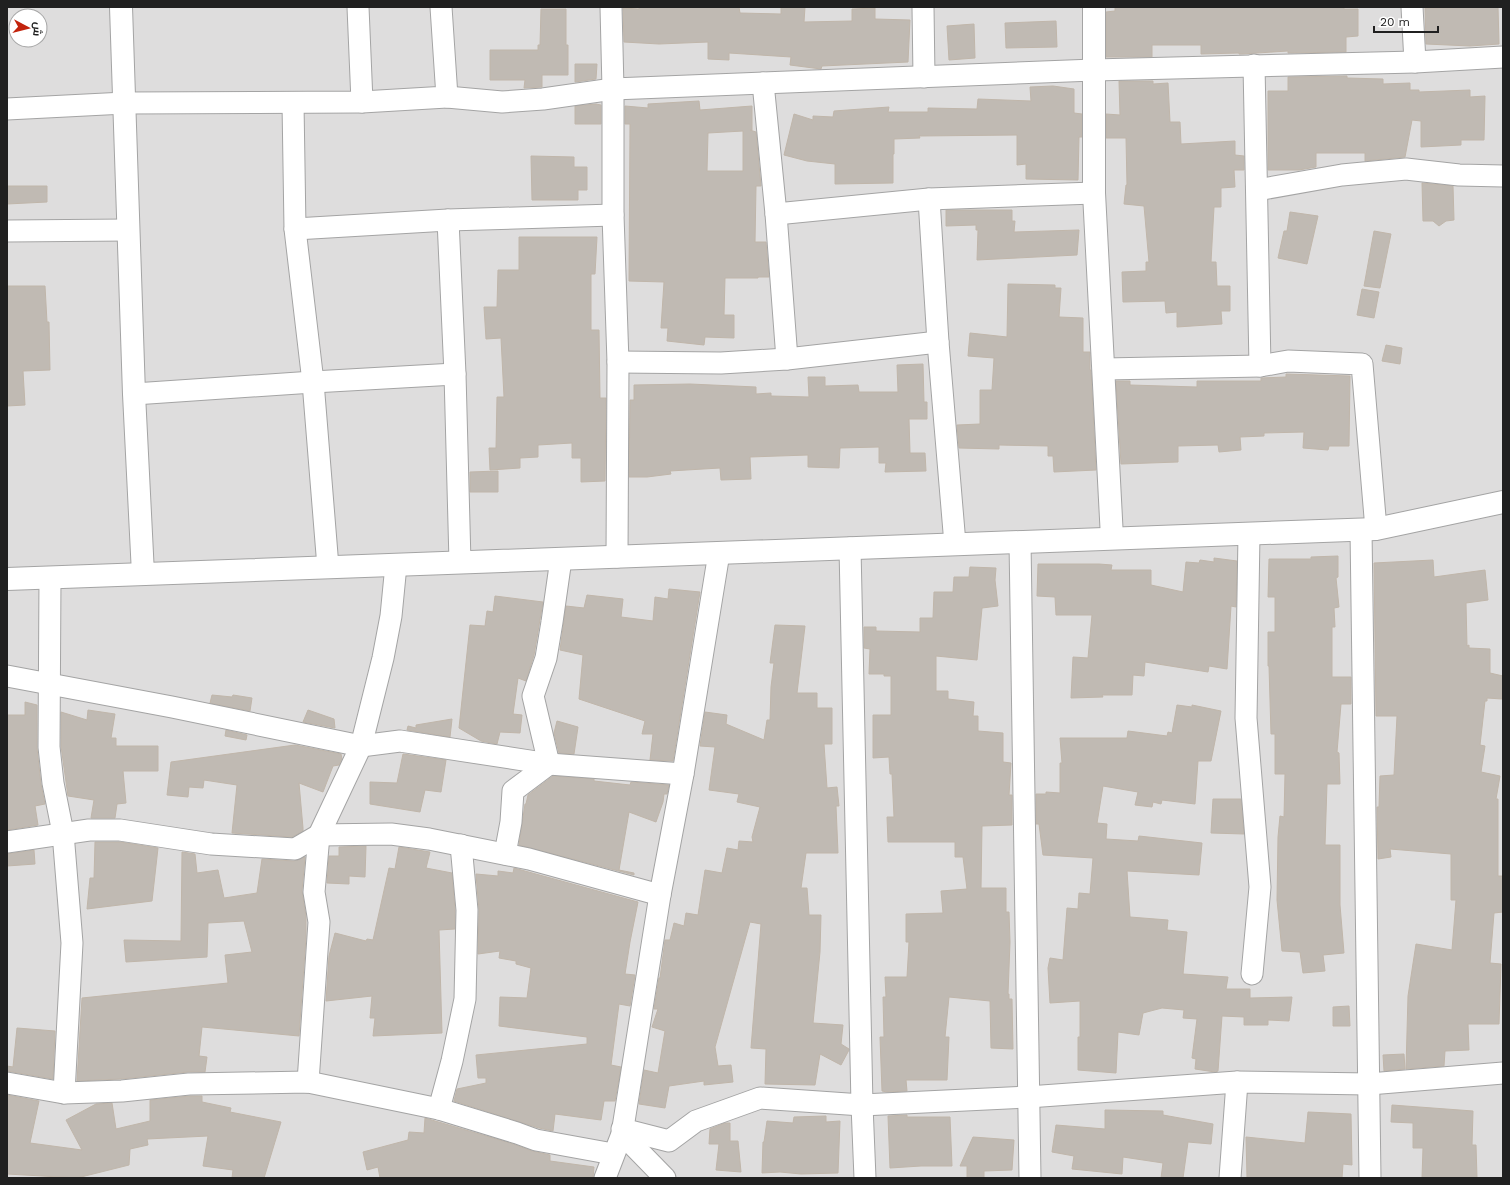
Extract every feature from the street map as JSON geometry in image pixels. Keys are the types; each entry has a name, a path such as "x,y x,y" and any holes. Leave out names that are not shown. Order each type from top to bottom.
{"street":[{"path":"121,7 134,394 142,574"},
{"path":"358,7 362,102"},
{"path":"441,7 447,97"},
{"path":"611,7 613,89 613,215 618,362 617,557"},
{"path":"923,7 924,77"},
{"path":"1094,7 1094,193 1112,538"},
{"path":"1412,7 1415,62"},
{"path":"7,109 125,103 362,102 447,97 502,102 543,99 613,89 1094,70 1415,62 1503,57"},
{"path":"1254,66 1260,366"},
{"path":"764,83 787,359"},
{"path":"294,103 294,229 313,382 328,567"},
{"path":"1257,190 1342,175 1406,169 1459,175 1503,176"},
{"path":"776,214 929,199 1094,193"},
{"path":"929,199 938,342 954,544"},
{"path":"294,229 448,220 613,215"},
{"path":"448,220 455,374 460,562"},
{"path":"7,231 128,230"},
{"path":"618,362 721,363 787,359 938,342"},
{"path":"1104,369 1260,366 1288,361 1362,364 1368,529 1370,1178"},
{"path":"134,394 455,374"},
{"path":"7,579 1368,529 1503,502"},
{"path":"1250,534 1246,718 1260,887 1252,974"},
{"path":"1020,542 1030,1178"},
{"path":"850,548 862,1104 865,1178"},
{"path":"605,1178 622,1131 660,895 683,774 720,553"},
{"path":"549,764 533,696 546,658 561,559"},
{"path":"308,1082 319,922 314,892 319,835 361,746 383,658 391,616 396,565"},
{"path":"50,578 51,684 49,747 52,783 63,833 72,943 64,1093"},
{"path":"7,676 172,707 361,746 400,741 549,764 683,774"},
{"path":"505,854 511,822 513,791 549,764"},
{"path":"7,842 89,830 120,830 211,844 295,849 319,835 391,834 429,839 530,859 660,895"},
{"path":"439,1109 452,1061 464,999 468,910 462,845"},
{"path":"622,1131 669,1141 696,1121 760,1098 862,1104 1028,1097 1237,1082 1369,1084 1503,1073"},
{"path":"7,1083 64,1093 122,1091 189,1084 308,1082 439,1109 536,1140 613,1154"},
{"path":"1230,1178 1237,1082"},
{"path":"622,1131 665,1178"}],"shaded area":[{"path":"7,7 1503,7 1503,1178 7,1178"}],"building":[{"path":"639,7 739,7 740,13 781,14 781,7 805,7 804,22 852,21 852,9 875,8 875,19 910,20 908,62 822,66 821,69 790,65 791,57 729,53 729,60 708,59 708,42 659,44 624,42 623,8 639,9"},
{"path":"1115,7 1344,7 1344,9 1358,9 1358,36 1346,37 1346,52 1288,53 1288,51 1242,54 1201,54 1201,45 1152,45 1152,57 1106,57 1106,12 1115,11"},
{"path":"1498,7 1499,44 1470,46 1426,44 1425,8"},
{"path":"541,9 566,9 568,75 542,75 542,87 524,88 525,80 490,80 490,50 538,50 538,45 540,45"},
{"path":"1056,21 1057,47 1006,48 1005,23"},
{"path":"974,24 975,58 949,60 947,26"},
{"path":"575,64 597,64 596,79 575,82"},
{"path":"1347,76 1347,78 1383,79 1383,84 1410,83 1410,90 1419,90 1419,92 1470,90 1470,97 1485,96 1484,140 1461,140 1461,145 1421,147 1421,121 1412,120 1405,157 1365,161 1365,153 1316,153 1316,167 1299,170 1268,170 1268,91 1288,91 1288,77"},
{"path":"1119,81 1153,81 1153,84 1168,83 1170,122 1180,122 1181,144 1235,141 1235,155 1244,156 1244,170 1234,170 1235,187 1221,188 1221,207 1214,207 1211,262 1216,262 1217,286 1230,286 1230,311 1221,311 1222,324 1177,327 1177,312 1166,313 1165,301 1123,302 1122,272 1146,271 1146,262 1149,262 1144,206 1124,204 1127,185 1126,138 1106,138 1106,114 1120,115"},
{"path":"1053,86 1074,89 1074,113 1082,114 1082,137 1079,137 1078,180 1026,179 1026,164 1017,165 1017,135 919,136 920,138 894,139 893,183 835,184 835,164 807,161 784,155 794,114 813,120 813,116 833,117 834,111 889,107 888,112 928,112 928,108 977,109 978,99 1031,101 1030,87"},
{"path":"699,101 700,110 752,106 752,130 750,130 756,132 761,186 756,186 755,242 766,242 769,277 725,278 724,315 734,315 734,338 705,337 704,345 667,341 668,328 661,328 664,282 629,281 630,124 625,124 625,106 648,108 648,104","holes":["743,131 743,171 707,171 708,133"]},
{"path":"601,105 601,124 575,124 575,106"},
{"path":"531,156 574,157 574,167 587,167 587,190 578,190 578,200 532,200"},
{"path":"1422,183 1453,186 1454,220 1446,221 1439,226 1433,221 1423,221"},
{"path":"7,186 47,186 47,202 7,204"},
{"path":"946,210 1012,210 1012,221 1015,221 1014,232 1079,230 1077,255 977,260 978,230 976,230 976,225 946,226"},
{"path":"1290,212 1318,216 1307,264 1278,258 1284,231 1287,231"},
{"path":"1374,231 1391,234 1380,288 1364,286"},
{"path":"519,237 597,237 595,274 591,274 591,330 599,330 600,398 606,398 605,481 581,482 581,458 572,458 572,443 538,445 538,457 520,458 520,468 490,470 489,448 496,448 497,397 504,397 501,338 486,339 484,307 497,307 498,270 519,270"},
{"path":"1008,284 1055,285 1055,288 1061,288 1059,317 1083,318 1083,352 1090,352 1096,470 1054,472 1053,456 1048,456 1048,446 999,445 999,449 959,448 957,425 980,424 980,390 992,390 994,358 968,356 970,333 1007,337"},
{"path":"7,286 45,286 47,322 49,322 50,370 23,371 25,405 7,406"},
{"path":"1362,289 1379,292 1374,318 1357,315"},
{"path":"1386,345 1402,348 1400,364 1382,361"},
{"path":"923,364 924,402 927,402 927,419 909,419 910,453 925,453 926,471 885,472 886,463 879,463 879,447 840,448 839,468 808,467 808,455 750,457 751,479 721,480 720,468 670,471 671,474 647,477 629,477 630,400 634,400 634,385 690,384 756,387 756,394 771,393 771,396 809,397 808,377 825,377 825,386 858,385 859,392 898,392 897,365"},
{"path":"1286,374 1350,376 1349,446 1329,446 1328,450 1303,448 1304,432 1264,433 1264,436 1240,437 1241,450 1219,452 1218,445 1178,446 1178,462 1121,464 1116,381 1130,381 1130,385 1197,387 1197,381 1261,381 1261,378 1286,377"},
{"path":"498,471 498,492 470,492 470,472"},
{"path":"1338,556 1338,577 1336,578 1339,607 1334,608 1335,627 1332,627 1332,677 1351,677 1351,704 1341,704 1337,752 1339,753 1340,784 1327,784 1325,845 1340,845 1340,905 1344,953 1323,955 1325,971 1303,973 1300,952 1282,951 1277,900 1278,837 1280,816 1284,817 1285,774 1275,774 1275,734 1271,734 1268,632 1275,632 1275,597 1268,597 1269,559 1311,559 1311,557"},
{"path":"1214,558 1237,561 1236,607 1231,606 1227,669 1209,666 1208,672 1145,662 1144,676 1133,675 1132,695 1102,695 1103,697 1071,698 1073,657 1088,658 1092,615 1056,615 1055,597 1037,596 1038,564 1099,564 1112,565 1111,570 1151,570 1151,585 1183,592 1186,562 1199,563 1200,560 1214,562"},
{"path":"1433,560 1434,577 1485,570 1488,600 1466,603 1467,646 1469,645 1469,648 1490,649 1490,673 1503,676 1502,699 1487,698 1487,701 1485,701 1480,745 1485,746 1481,772 1500,776 1496,799 1498,799 1498,876 1503,876 1503,912 1494,913 1490,963 1501,964 1499,1024 1468,1024 1469,1050 1445,1051 1444,1066 1406,1069 1408,996 1416,944 1452,950 1456,900 1451,900 1451,854 1390,849 1391,857 1378,859 1377,807 1379,807 1380,776 1394,775 1397,716 1376,716 1374,563"},
{"path":"970,567 996,568 995,580 998,606 982,608 977,660 936,656 936,691 948,691 948,699 974,702 973,716 978,716 978,731 1003,733 1003,762 1011,763 1009,795 1012,795 1012,825 982,826 981,888 1006,888 1006,912 1009,912 1010,942 1008,994 1009,999 1012,999 1013,1049 991,1048 990,1001 949,997 945,1037 949,1037 947,1080 906,1080 907,1091 887,1092 882,1091 880,1037 884,1037 883,997 886,997 885,977 907,977 909,942 906,942 906,914 943,913 941,891 967,889 963,857 955,857 955,842 888,842 887,817 894,817 892,774 890,774 889,757 873,758 873,715 891,715 891,676 884,676 884,674 869,674 870,649 864,648 864,627 876,627 876,631 920,632 920,618 933,618 934,592 953,592 954,577 969,577"},
{"path":"669,589 700,592 673,761 650,760 653,734 642,734 645,721 579,699 583,655 560,650 566,606 584,608 587,595 623,599 621,617 653,621 655,597 668,599"},
{"path":"495,596 543,602 534,655 526,681 518,678 513,714 522,715 520,733 500,732 497,744 481,741 459,728 470,625 485,626 487,611 493,612"},
{"path":"775,625 805,626 797,693 817,693 817,708 832,708 832,744 824,744 827,788 837,787 839,806 836,806 838,853 806,853 801,888 807,888 809,915 821,915 820,952 813,1023 843,1025 841,1044 849,1050 841,1065 820,1054 815,1085 765,1084 766,1049 751,1048 761,924 750,922 715,1047 718,1066 731,1065 733,1082 704,1085 704,1081 669,1086 665,1108 639,1104 644,1070 658,1073 665,1031 652,1027 658,1009 654,1009 665,940 670,940 674,923 684,926 686,913 698,915 705,870 722,873 727,848 738,850 739,841 753,842 752,837 760,807 737,802 739,794 709,790 715,747 700,746 705,712 727,715 726,724 764,740 767,720 770,720 771,687 774,663 770,663"},
{"path":"212,695 232,697 233,695 252,698 250,711 210,703"},
{"path":"25,702 37,705 37,748 45,804 35,806 38,825 7,830 7,715 25,715"},
{"path":"1177,705 1192,707 1192,705 1221,711 1211,761 1198,761 1195,804 1162,800 1161,804 1153,802 1152,807 1135,805 1138,792 1103,786 1097,823 1107,824 1106,839 1138,841 1139,836 1202,843 1199,875 1127,871 1130,917 1168,920 1167,930 1187,932 1183,974 1228,977 1226,989 1250,989 1250,998 1292,997 1289,1021 1268,1020 1268,1025 1244,1025 1244,1017 1222,1016 1218,1071 1215,1072 1195,1069 1196,1059 1192,1058 1197,1019 1183,1018 1184,1010 1162,1008 1143,1013 1139,1035 1118,1032 1116,1073 1078,1070 1080,1001 1050,1003 1048,968 1050,958 1063,960 1067,908 1078,909 1079,893 1090,894 1093,858 1043,855 1039,824 1036,824 1036,794 1046,794 1046,792 1060,793 1060,763 1062,763 1060,738 1127,738 1128,731 1167,736 1168,732 1172,733"},
{"path":"88,710 115,714 111,738 116,738 116,746 158,746 158,771 123,771 126,803 117,804 115,818 91,818 94,800 68,796 61,746 61,712 87,720"},
{"path":"308,710 334,719 335,728 303,722"},
{"path":"452,719 450,737 407,730 408,726 416,728 416,725"},
{"path":"557,721 578,727 574,754 559,753 554,733"},
{"path":"226,730 247,735 246,740 225,736"},
{"path":"295,745 341,754 342,759 339,765 333,766 323,792 299,783 303,831 292,837 232,833 237,785 204,780 203,788 189,787 188,797 167,795 171,762"},
{"path":"403,754 446,760 441,792 425,790 420,812 370,804 370,782 397,783"},
{"path":"553,776 594,779 594,781 630,785 631,782 669,785 667,794 664,794 663,802 656,822 629,812 619,870 634,873 634,875 519,845 525,804 528,795"},
{"path":"1213,799 1241,799 1244,834 1211,833"},
{"path":"95,842 120,842 158,848 152,901 87,909 90,878 94,878"},
{"path":"366,846 365,877 349,876 349,884 327,883 329,856 339,856 339,847"},
{"path":"399,847 430,852 426,868 452,873 455,929 439,930 442,1033 373,1036 375,1018 370,1018 372,996 326,1001 329,956 335,933 366,941 367,939 373,940 389,868 395,869"},
{"path":"34,850 35,864 7,866 7,854"},
{"path":"182,852 195,854 197,873 218,870 224,898 257,893 262,859 294,861 305,857 302,891 306,916 306,937 299,1036 202,1027 199,1056 207,1057 205,1072 77,1081 82,998 228,983 225,955 252,952 244,921 208,923 207,957 126,962 124,940 181,941"},
{"path":"514,868 638,902 625,974 635,975 630,1006 619,1004 611,1065 621,1067 615,1101 604,1101 601,1120 555,1114 553,1131 454,1101 457,1089 486,1083 486,1078 478,1078 476,1055 587,1044 587,1037 499,1026 500,997 527,998 531,968 516,964 516,961 499,958 500,951 478,954 479,910 476,874 498,876 498,871 513,873"},
{"path":"1349,1006 1350,1026 1333,1026 1333,1007"},
{"path":"17,1028 55,1031 53,1079 7,1071 7,1066 13,1067"},
{"path":"1404,1054 1405,1069 1384,1071 1383,1055"},
{"path":"7,1095 39,1101 30,1143 82,1150 66,1120 96,1104 112,1103 116,1129 150,1121 150,1100 190,1096 202,1096 202,1102 231,1108 230,1112 281,1122 264,1178 232,1178 233,1170 203,1166 208,1136 147,1139 148,1145 130,1149 129,1165 77,1178 7,1174"},
{"path":"1392,1105 1473,1111 1472,1145 1476,1145 1477,1178 1422,1178 1423,1148 1413,1148 1413,1123 1391,1122"},
{"path":"1105,1110 1163,1111 1163,1115 1213,1124 1211,1144 1188,1142 1183,1178 1161,1178 1163,1163 1123,1157 1122,1174 1072,1169 1074,1156 1052,1152 1056,1125 1105,1129"},
{"path":"1308,1112 1351,1114 1352,1165 1343,1164 1342,1178 1247,1178 1246,1137 1305,1143"},
{"path":"907,1115 907,1117 950,1117 952,1166 890,1168 888,1116"},
{"path":"826,1116 826,1122 840,1121 838,1173 762,1173 763,1142 767,1121 793,1123 794,1117"},
{"path":"425,1118 532,1151 550,1155 550,1161 594,1167 593,1178 380,1178 378,1167 367,1170 363,1152 408,1140 409,1132 424,1133"},
{"path":"725,1123 730,1123 730,1141 738,1141 741,1172 716,1170 719,1144 709,1144 710,1129"},
{"path":"973,1137 1014,1140 1012,1170 984,1171 984,1178 967,1178 967,1166 960,1166"}]}
